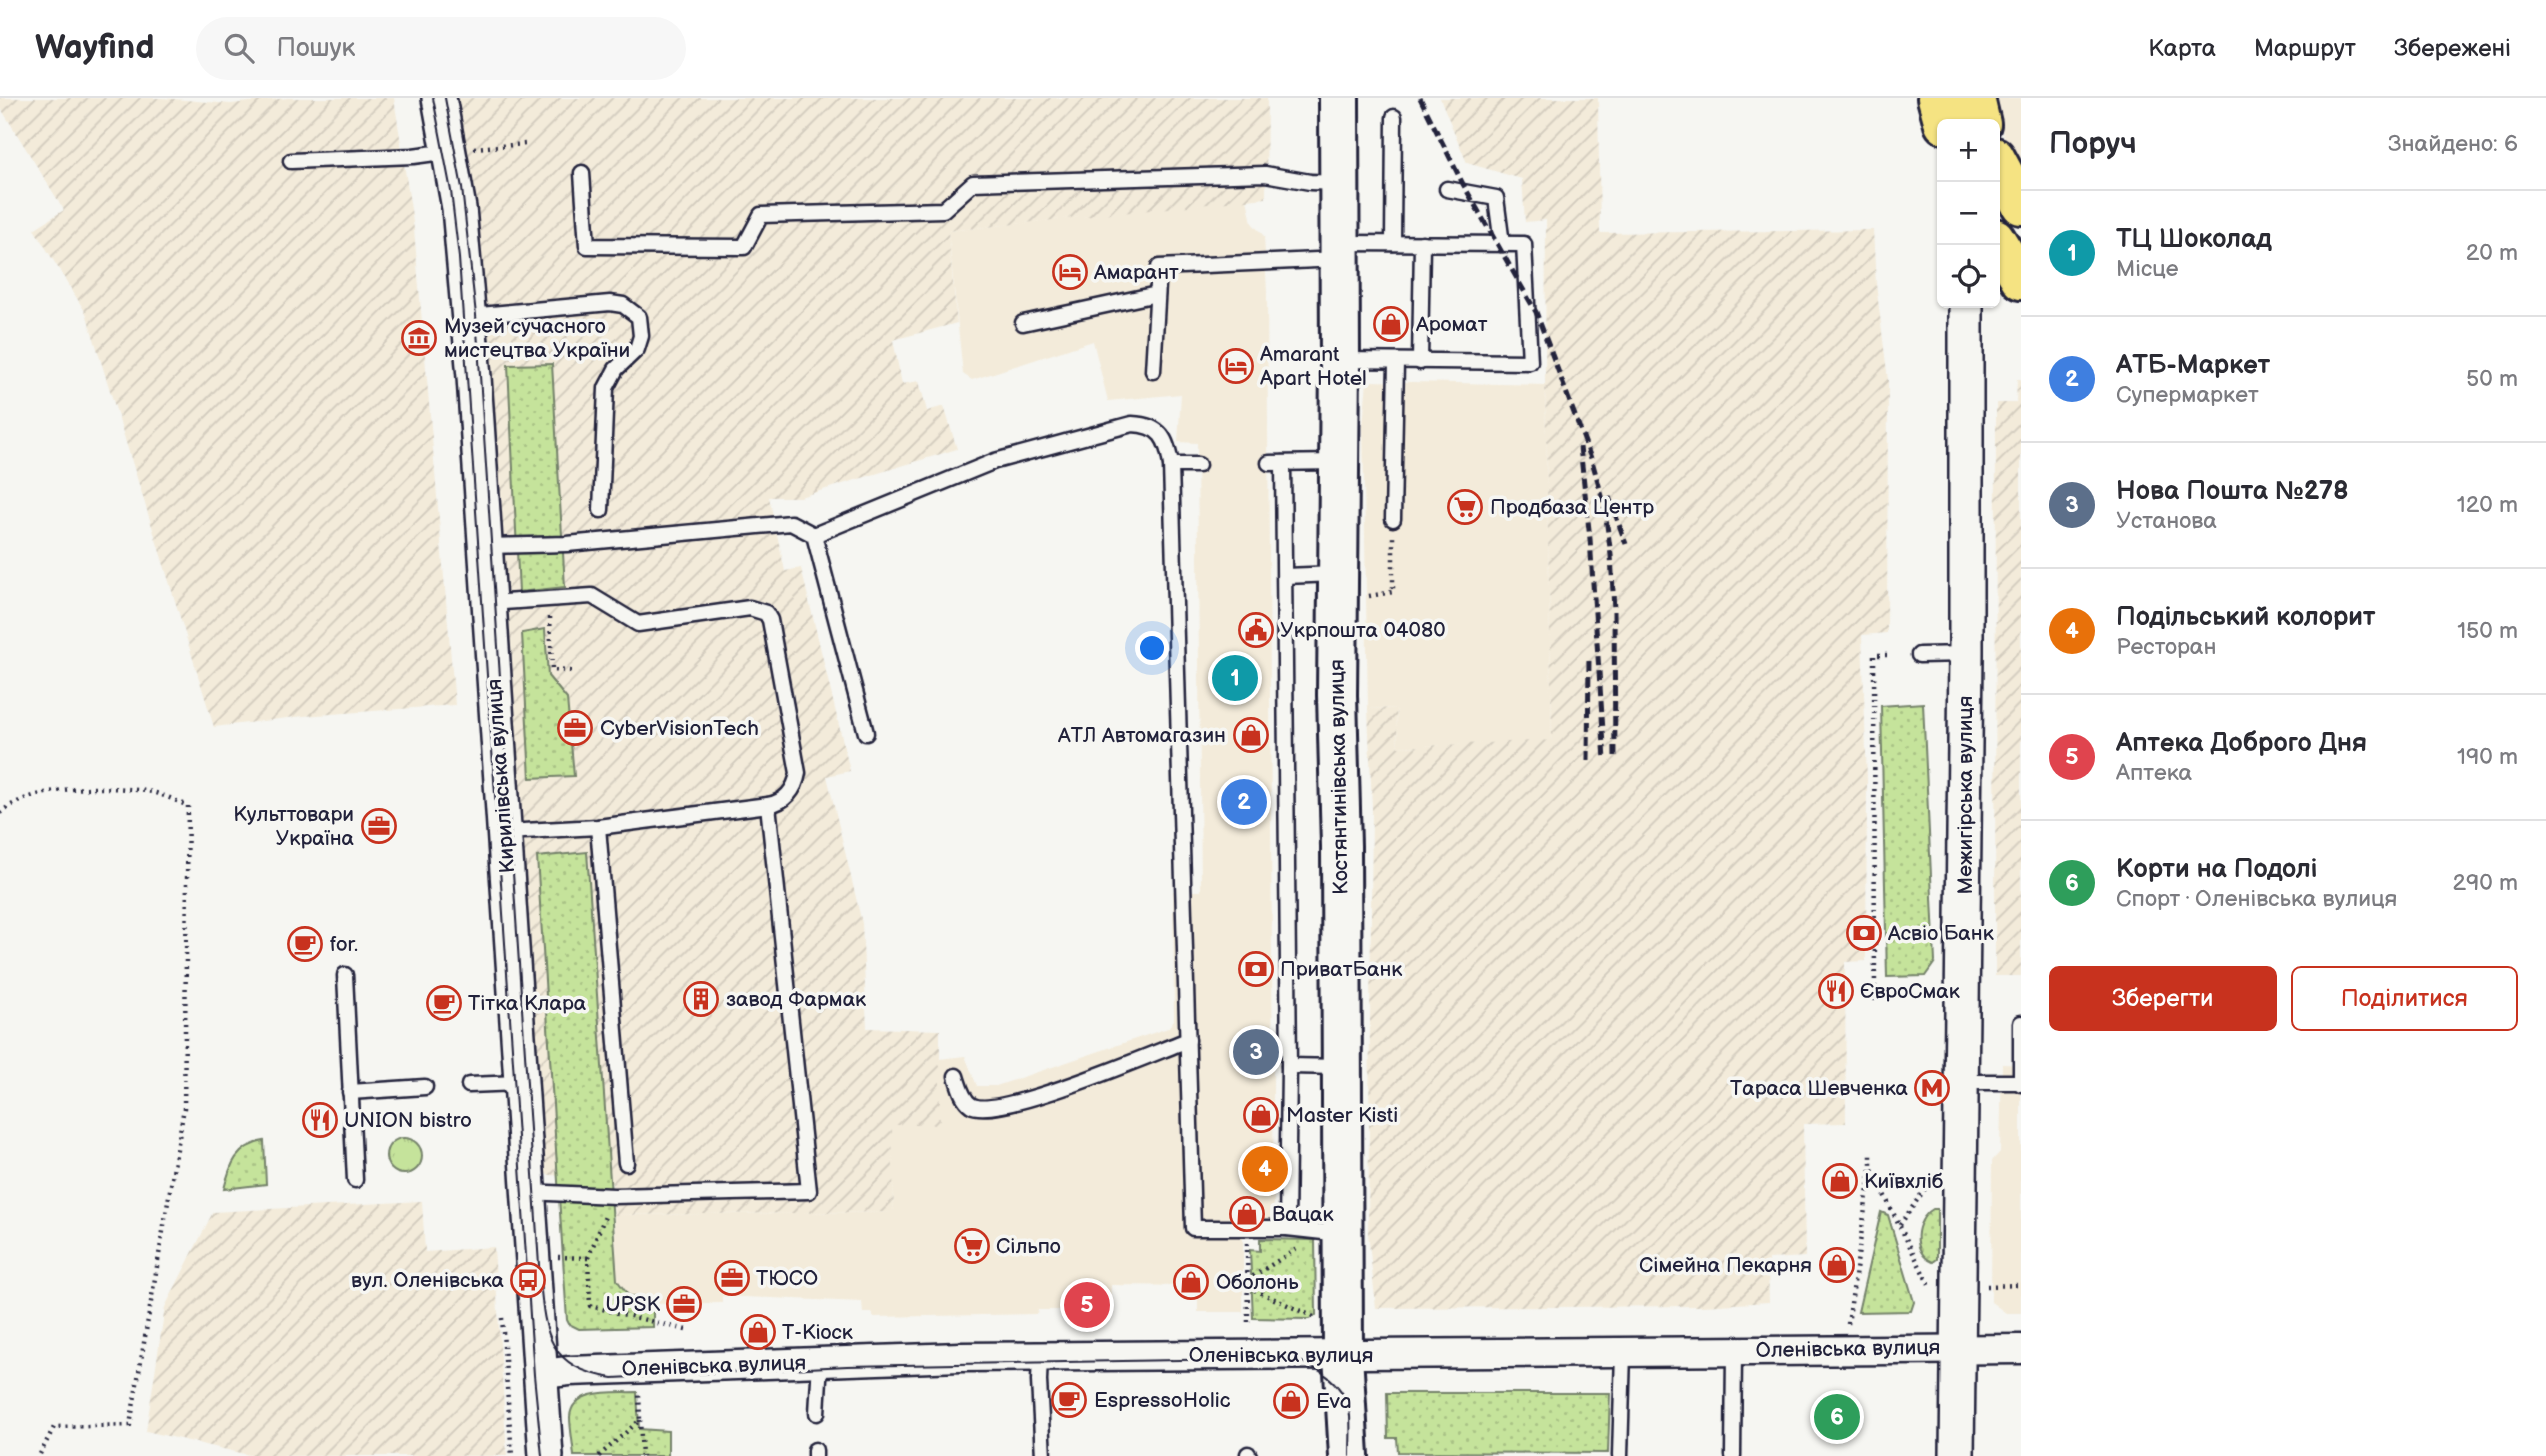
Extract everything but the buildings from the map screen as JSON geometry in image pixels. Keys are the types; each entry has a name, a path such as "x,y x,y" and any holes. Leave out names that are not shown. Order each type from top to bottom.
{"main road":[{"name":"Костянтинівська вулиця","path":"1339,98 1341,251 1338,462 1349,585 1342,1234 1331,1341 1349,1456"},
{"path":"1937,98 1971,117"},
{"path":"2000,166 2021,205"},
{"path":"1999,245 2021,280"}],"street":[{"name":"Кирилівська вулиця","path":"439,98 462,150 459,208 490,603 546,1456"},
{"name":"Межигірська вулиця","path":"1957,1456 1966,654 1966,308"},
{"name":"Оленівська вулиця","path":"541,1374 820,1362 960,1349 1009,1348 1040,1356 1331,1341 1623,1352 2021,1349"}],"lane":[{"path":"1393,243 1394,117"},
{"path":"291,161 413,156 462,150"},
{"path":"582,173 587,246 744,247 761,215 943,210 973,183 1265,174 1340,183"},
{"path":"1447,189 1496,198 1502,244"},
{"path":"1153,371 1159,267 1341,251 1393,243 1524,244 1530,362 1340,360"},
{"path":"1420,362 1422,243"},
{"path":"1023,323 1157,294"},
{"path":"469,316 610,303 623,305 639,317 640,343 616,369 606,388 601,510"},
{"path":"1393,519 1396,362"},
{"path":"814,535 995,461 1132,424 1146,424 1156,429 1167,444 1171,466 1193,1228 1287,1228 1342,1234"},
{"path":"1287,1228 1289,1066 1285,576 1276,463 1338,462"},
{"path":"1171,466 1198,465"},
{"path":"486,546 604,541 791,523 814,535 866,733"},
{"path":"1285,576 1349,585"},
{"path":"490,603 592,596 638,624 750,608 765,613 770,620 798,773 796,785 787,797 776,804 598,827 505,832"},
{"path":"1919,655 1966,654"},
{"path":"527,1192 614,1196 809,1191 768,805"},
{"path":"598,827 626,1163"},
{"path":"345,975 355,1180"},
{"path":"1961,1082 2021,1083 2021,1023"},
{"path":"956,1076 964,1099 971,1105 995,1107 1037,1096 1188,1040"},
{"path":"1289,1066 1342,1067"},
{"path":"469,1085 521,1083"},
{"path":"350,1092 425,1087"},
{"path":"1733,1456 1734,1351"},
{"path":"1620,1456 1623,1352"},
{"path":"1040,1356 1043,1456"},
{"path":"817,1413 820,1362"}],"path":[{"path":"462,150 526,144"},
{"path":"1349,585 1393,592 1393,519"},
{"path":"549,598 552,670 571,671"},
{"path":"1875,1001 1874,655 1891,654"},
{"path":"0,813 9,805 35,796 94,787 154,793 188,806 184,1108 130,1426 54,1427 39,1456"},
{"path":"1848,1324 1871,1168 1871,1152"},
{"path":"1871,1168 1933,1293"},
{"path":"1900,1225 1935,1175"},
{"path":"614,1196 588,1258 590,1306 690,1331"},
{"path":"1246,1227 1248,1323"},
{"path":"1248,1283 1305,1244"},
{"path":"556,1257 588,1258"},
{"path":"1248,1283 1314,1317 1331,1341"},
{"path":"1980,1286 2021,1286"},
{"path":"502,1318 512,1456"},
{"path":"639,1387 642,1456"},
{"path":"599,1456 640,1420"}],"shaded area":[{"path":"0,98 162,98 231,104 288,98 394,98 414,229 455,705 304,716 214,727 86,313 34,229 64,210 0,107"},
{"path":"451,98 1267,98 1266,198 948,231 957,323 893,340 902,384 919,381 927,411 944,406 957,449 800,497 769,497 785,571 801,568 850,771 827,776 862,923 867,1028 940,1030 940,1125 892,1125 894,1212 614,1215 612,1183 544,1174 517,834 483,278"},
{"path":"1440,98 1598,98 1600,233 1873,230 1876,284 1888,380 1887,633 1862,635 1867,781 1866,961 1845,962 1846,1123 1803,1124 1805,1257 1768,1259 1769,1302 1703,1306 1376,1308 1368,1233 1372,808 1368,709 1396,708 1398,747 1552,740 1545,385 1546,220 1525,222 1522,179 1467,163"},
{"path":"1993,98 2021,98 2021,171 2008,146 2000,119 1997,117"},
{"path":"1247,199 1252,223 1264,236 1267,292 1274,1220 1231,1220 1232,1237 1243,1237 1243,1312 1198,1312 1198,1286 1111,1285 1110,1310 1038,1310 1037,1314 873,1317 873,1313 863,1313 862,1302 722,1296 722,1303 653,1304 635,1299 617,1280 614,1215 894,1212 891,1125 940,1124 939,1059 965,1056 977,1086 996,1086 1168,1028 1174,1020 1173,891 1201,891 1197,443 1178,442 1181,394 1108,401 1093,341 972,380 963,374 948,231"},
{"path":"2017,379 2021,379 2021,976 1995,976 1996,403 2016,403"},
{"path":"1367,381 1545,385 1552,741 1398,747 1396,708 1368,709 1363,425"},
{"path":"2002,1064 2021,1065 2021,1313 2006,1313 1991,1302 1992,1161 2000,1152"},
{"path":"422,1201 425,1252 494,1247 507,1456 253,1456 146,1431 165,1307 213,1212"}],"green space":[{"path":"552,364 565,587 519,592 508,365"},
{"path":"545,629 548,676 567,699 574,776 530,778 522,633"},
{"path":"1923,703 1935,962 1925,976 1887,977 1881,706"},
{"path":"587,852 617,1280 628,1295 653,1304 653,1327 579,1329 567,1320 537,857"},
{"path":"404,1138 417,1143 422,1156 417,1169 404,1174 391,1169 386,1156 391,1143"},
{"path":"264,1141 266,1184 224,1189 229,1172 241,1152"},
{"path":"1933,1209 1937,1209 1937,1259 1933,1262 1921,1251 1918,1236 1922,1221"},
{"path":"1881,1212 1888,1215 1914,1302 1911,1311 1858,1312"},
{"path":"1260,1239 1315,1240 1316,1315 1309,1319 1253,1318 1250,1250 1260,1251"},
{"path":"608,1392 637,1392 639,1429 668,1431 668,1456 574,1456 570,1417 578,1401 587,1396"},
{"path":"1387,1393 1610,1393 1608,1453 1398,1452 1397,1438 1388,1438"}],"tram line":[{"path":"433,98 451,191 459,258 534,1375 542,1456"},
{"path":"445,98 462,188 476,315 540,1280 548,1333 554,1346 575,1366 613,1378 847,1366 1288,1358 1320,1371 1343,1395 1350,1416 1350,1456"}],"railway":[{"path":"1420,98 1463,184 1536,312 1592,461 1604,503 1611,555 1615,760"},
{"path":"1580,447 1590,539 1605,760"},
{"path":"1609,497 1626,544"},
{"path":"1588,761 1589,658"}],"place":[{"name":"Амарант","path":"1070,272"},
{"name":"Аромат","path":"1391,324"},
{"name":"Музей сучасного мистецтва України","path":"419,338"},
{"name":"Amarant Apart Hotel","path":"1236,366"},
{"name":"Продбаза Центр","path":"1465,507"},
{"name":"Укрпошта 04080","path":"1256,630"},
{"name":"ТЦ Шоколад","path":"1235,678"},
{"name":"CyberVisionTech","path":"575,728"},
{"name":"АТЛ Автомагазин","path":"1251,735"},
{"name":"АТБ-Маркет","path":"1244,802"},
{"name":"Культтовари Україна","path":"379,826"},
{"name":"Асвіо Банк","path":"1864,933"},
{"name":"for.","path":"305,944"},
{"name":"ПриватБанк","path":"1256,969"},
{"name":"ЄвроСмак","path":"1836,991"},
{"name":"завод Фармак","path":"701,999"},
{"name":"Тітка Клара","path":"444,1003"},
{"name":"Нова Пошта №278","path":"1256,1052"},
{"name":"Тараса Шевченка","path":"1932,1088"},
{"name":"Master Kisti","path":"1261,1115"},
{"name":"UNION bistro","path":"320,1120"},
{"name":"Подільський колорит","path":"1265,1169"},
{"name":"Київхліб","path":"1840,1181"},
{"name":"Вацак","path":"1247,1214"},
{"name":"Сільпо","path":"972,1246"},
{"name":"Сімейна Пекарня","path":"1837,1265"},
{"name":"ТЮСО","path":"732,1278"},
{"name":"вул. Оленівська","path":"528,1280"},
{"name":"Оболонь","path":"1191,1282"},
{"name":"UPSK","path":"684,1304"},
{"name":"Аптека Доброго Дня","path":"1087,1305"},
{"name":"Т-Кіоск","path":"758,1332"},
{"name":"EspressoHolic","path":"1069,1400"},
{"name":"Eva","path":"1291,1401"},
{"name":"Корти на Подолі","path":"1837,1417"}]}
